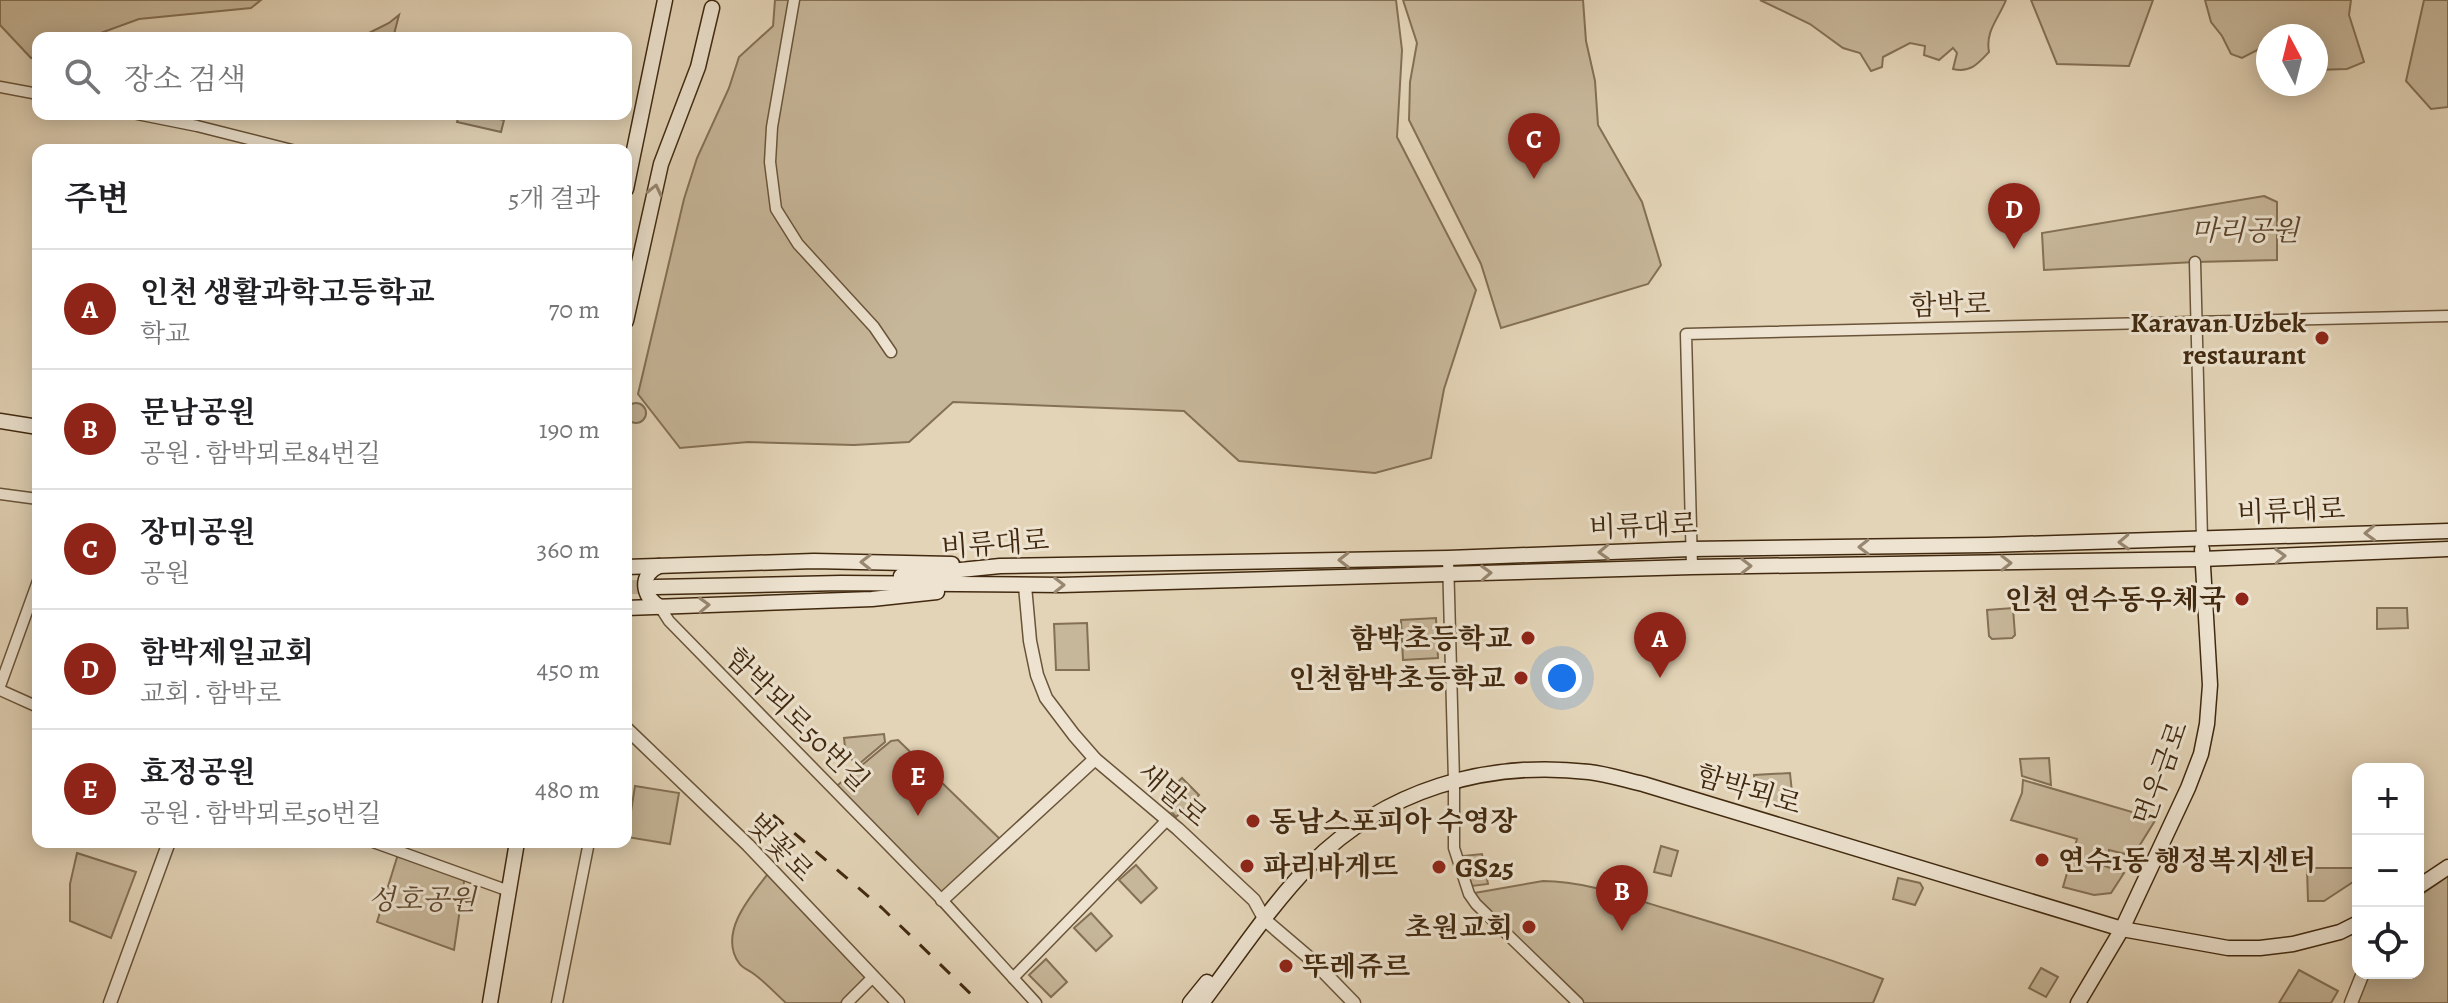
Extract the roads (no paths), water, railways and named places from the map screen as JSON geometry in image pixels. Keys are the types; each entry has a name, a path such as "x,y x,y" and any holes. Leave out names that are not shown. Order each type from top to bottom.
{"main road":[{"path":"632,160 665,0"},
{"path":"632,294 661,164 698,67 712,8"},
{"path":"0,421 32,426"},
{"name":"비류대로","path":"841,583 1000,566 1448,558 1691,549 2448,531"},
{"name":"먼우금로","path":"2078,1003 2122,929 2201,754 2210,685 2202,539"},
{"name":"비류대로","path":"655,587 841,583 1025,586 1692,567 2202,559 2448,549"},
{"path":"632,567 814,561 1000,566"},
{"path":"659,565 651,569 645,578 645,587 653,603 660,607"},
{"path":"632,608 872,599 996,586"},
{"name":"함박뫼로","path":"1202,1003 1311,865 1371,816 1408,796 1454,781 1513,770 1549,768 1593,772 1643,784 2122,929 2228,948 2260,948 2293,944 2352,926"},
{"path":"490,1003 516,848"},
{"path":"2424,883 2448,867"},
{"path":"1190,1003 1247,932 1265,920"},
{"path":"1214,1003 1259,942 1265,920"}],"street":[{"path":"794,0 772,127 770,162 776,209 798,244 874,327 891,352"},
{"path":"0,87 32,93"},
{"path":"167,120 268,144"},
{"path":"2195,262 2202,539"},
{"name":"함박로","path":"1692,567 1686,334 2448,316"},
{"path":"0,494 32,498"},
{"path":"1448,558 1454,848 1469,894 1486,916 1578,1003"},
{"name":"새말로","path":"1025,586 1030,641 1037,675 1046,698 1095,759 1254,900 1265,920 1313,961 1354,1003"},
{"path":"32,598 0,688 32,704"},
{"name":"함박뫼로50번길","path":"660,607 669,621 942,900 1036,1003"},
{"name":"벚꽃로","path":"632,734 748,845 898,1003"},
{"path":"942,900 1095,759"},
{"path":"1013,978 1167,820"},
{"path":"110,1003 167,848"},
{"path":"390,848 509,891"},
{"path":"557,1003 588,848"},
{"path":"847,1003 872,978"},
{"path":"2351,1003 2361,979"}],"tunnel":[{"path":"632,587 655,587"}],"railway":[{"path":"773,815 882,908 980,1003"}],"place":[{"name":"장미공원","path":"1534,179"},
{"name":"함박제일교회","path":"2014,249"},
{"name":"Karavan Uzbek restaurant","path":"2322,338"},
{"name":"인천 연수동우체국","path":"2242,599"},
{"name":"함박초등학교","path":"1528,638"},
{"name":"인천함박초등학교","path":"1521,678"},
{"name":"인천 생활과학고등학교","path":"1660,678"},
{"name":"효정공원","path":"918,816"},
{"name":"동남스포피아 수영장","path":"1253,821"},
{"name":"연수1동 행정복지센터","path":"2042,860"},
{"name":"파리바게뜨","path":"1247,866"},
{"name":"GS25","path":"1439,867"},
{"name":"초원교회","path":"1529,927"},
{"name":"문남공원","path":"1622,931"},
{"name":"뚜레쥬르","path":"1286,966"}],"park label":[{"name":"마리공원","path":"2245,230"},
{"name":"성호공원","path":"422,899"}]}
